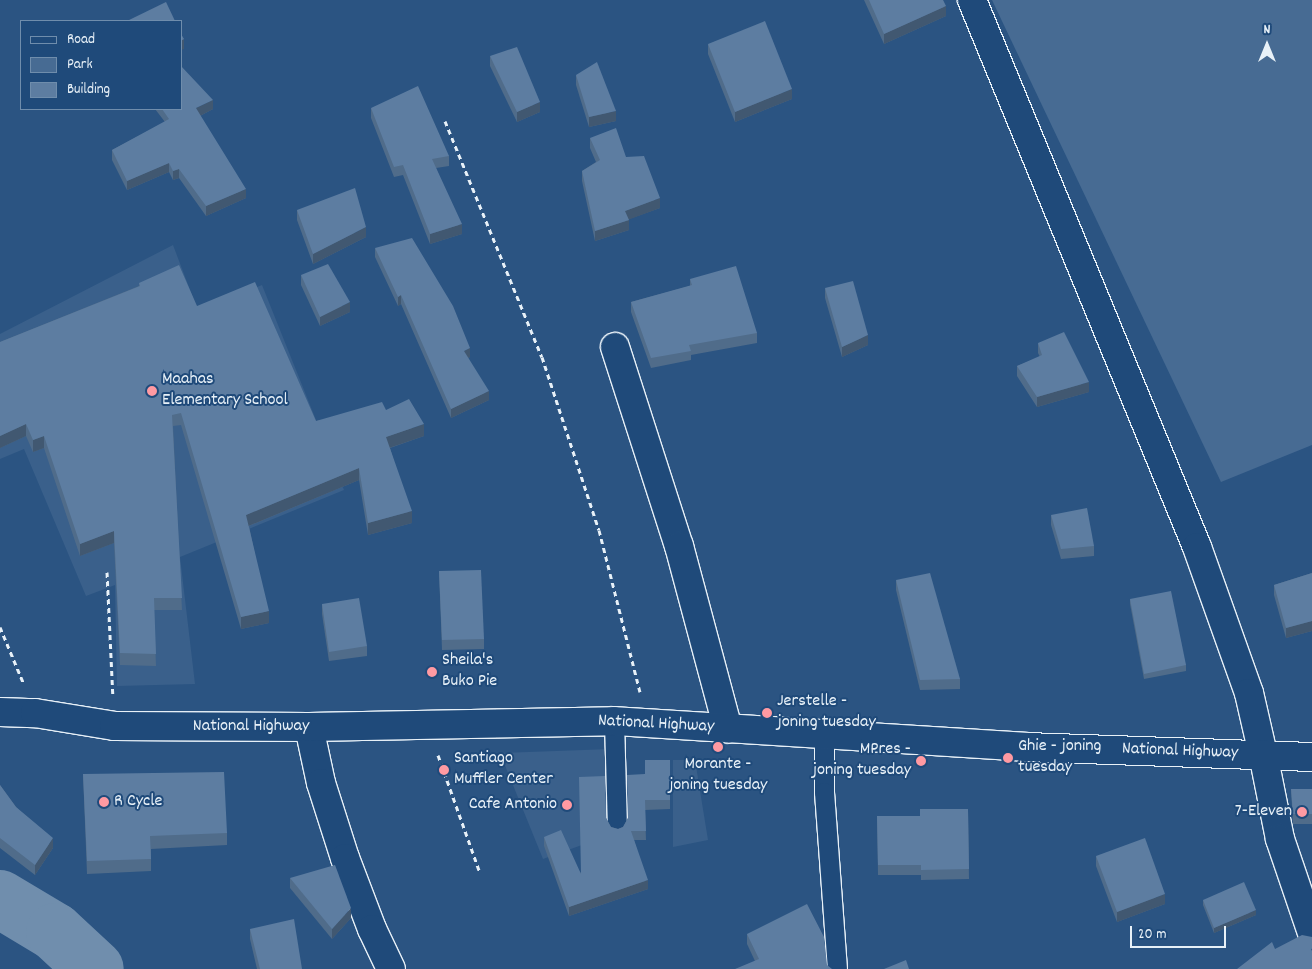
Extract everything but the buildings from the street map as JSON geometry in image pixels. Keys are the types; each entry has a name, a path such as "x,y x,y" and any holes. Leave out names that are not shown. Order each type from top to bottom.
{"street":[{"path":"972,0 1197,547 1249,693 1280,839 1312,934"},
{"path":"615,347 679,546 728,729"},
{"name":"National Highway","path":"0,712 35,713 114,726 308,727 614,722 824,733 1026,748 1312,757"},
{"path":"308,727 321,782 345,858 392,969"}],"lane":[{"path":"614,722 617,827"},
{"path":"824,733 824,792 837,969"}],"path":[{"path":"445,121 542,357 599,530 648,725"},
{"path":"106,572 114,726"},
{"path":"0,628 35,713"},
{"path":"429,724 480,873"}],"shaded area":[{"name":"Maahas Elementary School","path":"173,245 198,311 262,285 344,490 180,557 195,684 117,686 115,585 86,596 24,449 0,459 0,334"},
{"path":"611,749 629,828 543,859 500,753"},
{"path":"673,760 695,760 708,840 673,847"}],"green space":[{"path":"992,0 1312,0 1312,445 1221,482"}],"waterway":[{"path":"0,899 55,932 95,969"}],"place":[{"name":"Maahas Elementary School","path":"152,391"},
{"name":"Sheila's Buko Pie","path":"432,672"},
{"name":"Jerstelle - joning tuesday","path":"767,713"},
{"name":"Morante - joning tuesday","path":"718,747"},
{"name":"Ghie - joning tuesday","path":"1008,758"},
{"name":"MPres - joning tuesday","path":"921,761"},
{"name":"Santiago Muffler Center","path":"444,770"},
{"name":"R Cycle","path":"104,802"},
{"name":"Cafe Antonio","path":"567,805"},
{"name":"7-Eleven","path":"1302,812"}]}
